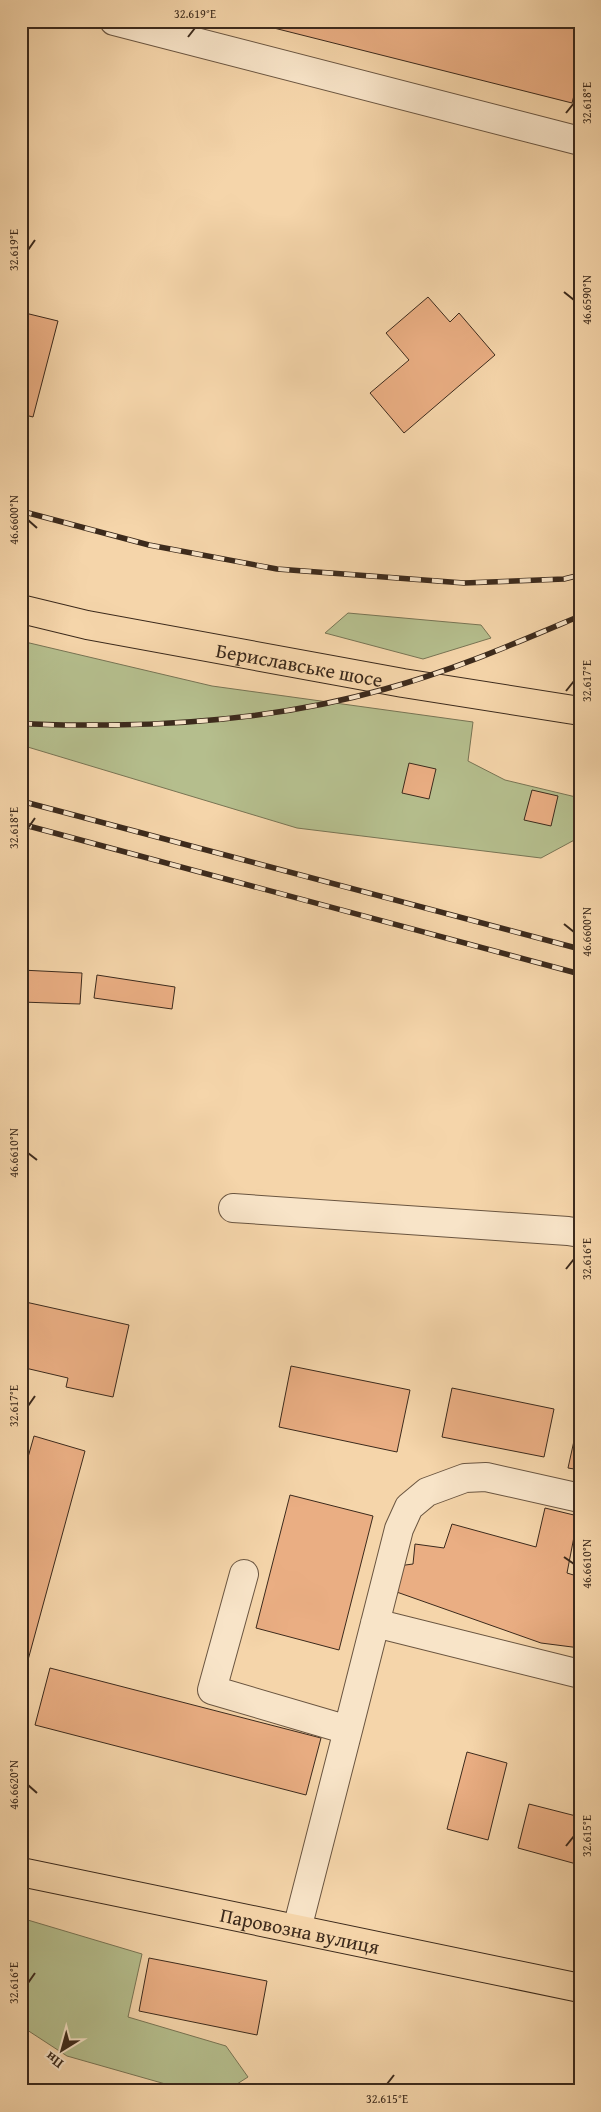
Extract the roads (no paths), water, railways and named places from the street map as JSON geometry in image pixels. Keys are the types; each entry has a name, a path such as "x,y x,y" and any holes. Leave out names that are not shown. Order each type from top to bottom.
{"main road":[{"name":"Бериславське шосе","path":"21,609 87,625 317,667 580,711"},
{"name":"Паровозна вулиця","path":"21,1872 580,1988"}],"lane":[{"path":"114,21 580,141"},
{"path":"233,1208 580,1233"},
{"path":"297,1928 399,1529 409,1507 427,1492 465,1478 486,1477 580,1498"},
{"path":"244,1574 212,1690 348,1730"},
{"path":"375,1623 580,1674"}],"railway":[{"path":"21,511 149,545 277,569 464,583 564,579 580,575"},
{"path":"21,723 44,725 146,724 215,720 318,705 352,698 435,674 580,616"},
{"path":"21,801 580,949"},
{"path":"21,824 580,974"}]}
